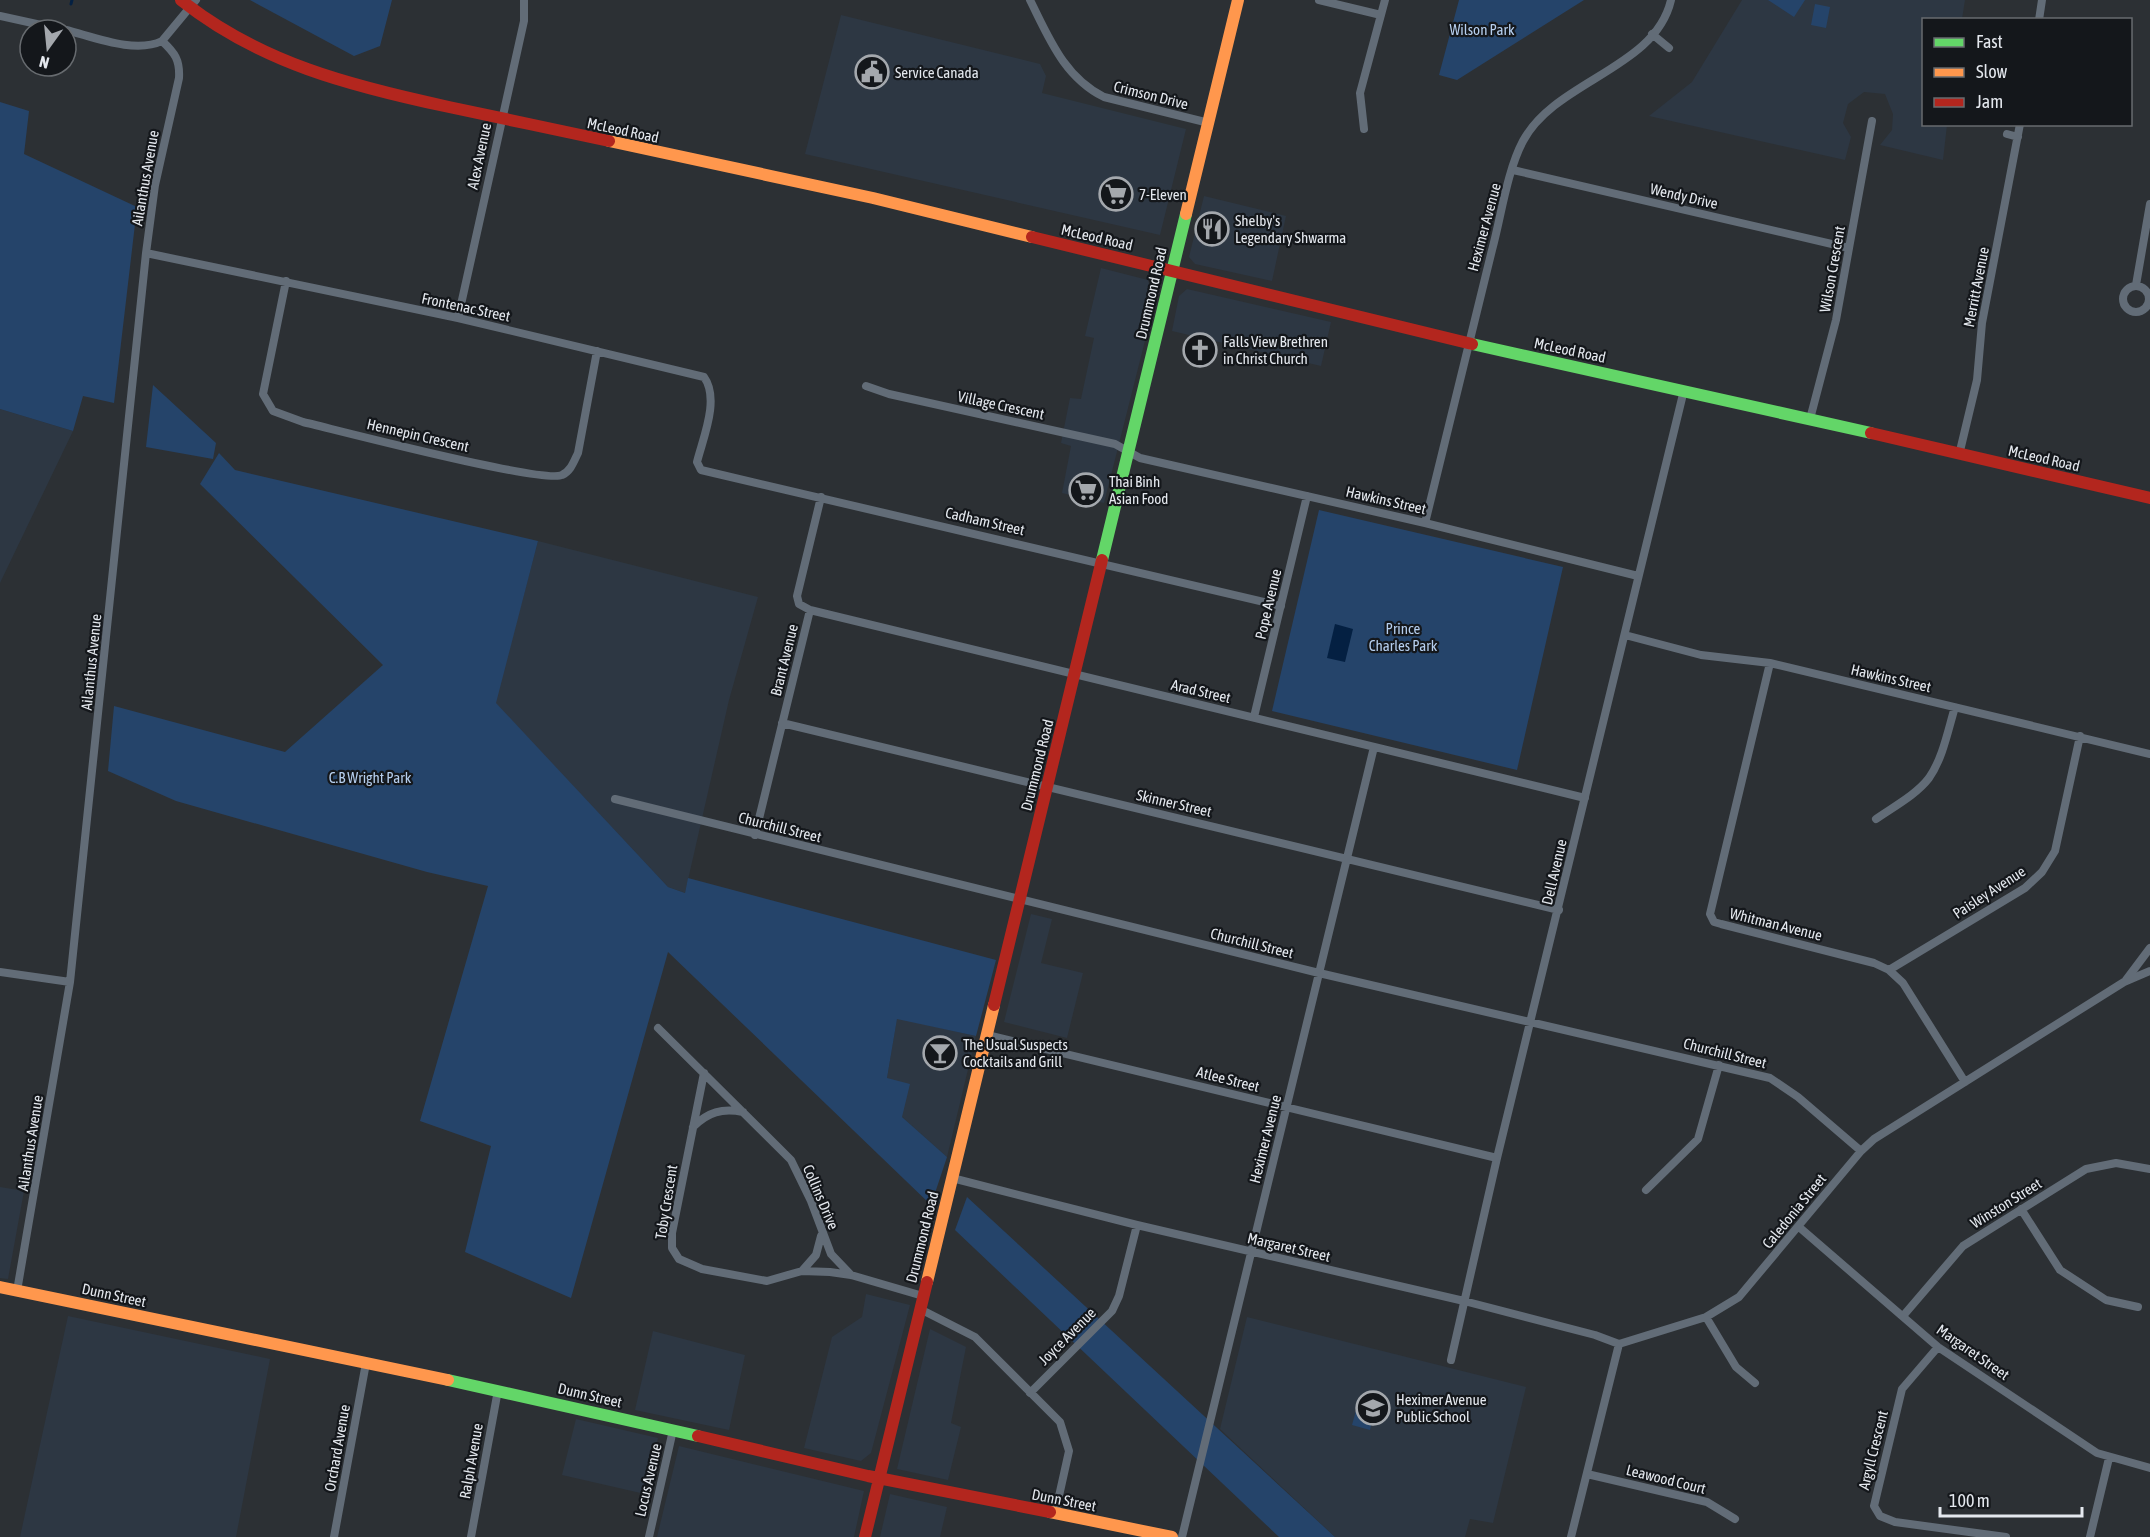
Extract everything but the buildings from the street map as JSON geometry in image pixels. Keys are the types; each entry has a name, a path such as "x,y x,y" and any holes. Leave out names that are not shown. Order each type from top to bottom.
{"main road":[{"name":"Drummond Road","path":"865,1537 1238,0"},
{"name":"McLeod Road","path":"189,2 247,45 280,62 315,75 501,120 873,198 1468,343 1684,390 2150,498"},
{"name":"Dunn Street","path":"0,1287 498,1390 879,1478 1172,1537"}],"street":[{"name":"Alex Avenue","path":"459,318 524,21 524,0"},
{"name":"Crimson Drive","path":"1030,0 1064,63 1090,90 1104,97 1209,123"},
{"path":"1319,0 1381,15"},
{"path":"1364,129 1360,93 1385,0"},
{"name":"Heximer Avenue","path":"1425,523 1468,343 1513,170 1523,142 1553,104 1633,53 1652,34 1671,0"},
{"path":"2039,18 2042,0"},
{"name":"McLeod Road","path":"162,41 189,2"},
{"path":"0,16 18,20"},
{"path":"78,33 136,45 147,46 162,41"},
{"path":"1652,34 1669,48"},
{"name":"Ailanthus Avenue","path":"17,1291 30,1226 70,982 146,253 155,185 180,65 176,54 162,41"},
{"name":"Wilson Crescent","path":"1810,419 1836,320 1872,121"},
{"name":"Merritt Avenue","path":"1959,454 1977,380 1982,323 2020,126"},
{"path":"2007,134 2018,137"},
{"name":"Wendy Drive","path":"1513,170 1849,248"},
{"path":"2136,285 2150,204"},
{"name":"Frontenac Street","path":"146,253 459,318 704,377 709,384 712,397 700,451"},
{"name":"Hennepin Crescent","path":"286,281 263,394 273,411 303,422 518,473 556,476 562,475 572,466 578,453 597,351"},
{"name":"Village Crescent","path":"866,386 889,394 1115,444 1129,452"},
{"name":"Dell Avenue","path":"1451,1360 1497,1158 1684,390"},
{"name":"Cadham Street","path":"700,451 697,462 701,470 1102,562 1281,606"},
{"name":"Hawkins Street","path":"1129,452 1140,458 1425,523 1638,576"},
{"name":"Pope Avenue","path":"1254,717 1307,496"},
{"name":"Brant Avenue","path":"755,835 810,610 799,604 797,596 821,498"},
{"name":"Arad Street","path":"810,610 1585,798"},
{"name":"Hawkins Street","path":"1625,635 1701,655 1770,663 2150,754"},
{"name":"Whitman Avenue","path":"1770,663 1710,914 1714,922 1874,963 1889,970 1903,983 1965,1082"},
{"path":"1876,819 1920,788 1929,778 1939,760 1956,707"},
{"name":"Skinner Street","path":"782,723 1559,910"},
{"name":"Paisley Avenue","path":"1889,970 2025,888 2042,872 2055,851 2080,736"},
{"name":"Heximer Avenue","path":"1182,1537 1374,747"},
{"name":"Churchill Street","path":"615,799 1319,973 1770,1078 1798,1097 1861,1151"},
{"path":"2124,982 2150,948"},
{"name":"Caledonia Street","path":"1619,1344 1706,1317 1739,1297 1861,1151 1874,1139 2124,982 2150,971"},
{"path":"0,972 70,982"},
{"name":"Collins Drive","path":"658,1028 791,1160 811,1201 831,1254 851,1275"},
{"name":"Atlee Street","path":"987,1035 1497,1158"},
{"path":"1646,1190 1698,1139 1719,1065"},
{"name":"Toby Crescent","path":"704,1073 672,1233 672,1248 678,1259 702,1269 749,1280 767,1281 802,1271 851,1275"},
{"path":"693,1128 715,1112 729,1110 745,1113"},
{"name":"Winston Street","path":"1904,1316 1963,1246 2086,1169 2116,1163 2150,1169"},
{"name":"Margaret Street","path":"952,1178 1137,1225 1464,1301 1595,1335 1619,1344"},
{"path":"2021,1209 2060,1270 2106,1300 2139,1307"},
{"name":"Joyce Avenue","path":"1030,1393 1112,1311 1119,1296 1137,1225"},
{"name":"Margaret Street","path":"1799,1227 1938,1347 2109,1458 2150,1468"},
{"path":"802,1271 816,1255 821,1245 821,1232"},
{"path":"851,1275 923,1296"},
{"path":"920,1309 975,1337 1060,1422 1069,1451 1055,1514"},
{"path":"1706,1317 1736,1367 1755,1383"},
{"path":"1571,1537 1619,1344"},
{"name":"Argyll Crescent","path":"1938,1347 1902,1389 1874,1506 1880,1516 1895,1522 2006,1537"},
{"name":"Orchard Avenue","path":"334,1537 366,1363"},
{"name":"Ralph Avenue","path":"471,1537 498,1390"},
{"name":"Locus Avenue","path":"648,1537 673,1430"},
{"path":"2090,1537 2109,1458"},
{"name":"Leawood Court","path":"1587,1474 1707,1502 1735,1519"}],"shaded area":[{"path":"1742,0 1965,0 1962,18 1922,18 1922,126 1947,126 1943,160 1880,145 1892,130 1893,114 1885,94 1864,92 1848,104 1843,123 1851,137 1845,160 1649,116 1692,82"},
{"path":"841,15 1040,64 1046,76 1042,93 1186,129 1160,235 805,154"},
{"path":"1204,196 1286,216 1272,281 1195,264 1189,257"},
{"path":"1101,268 1148,280 1154,305 1104,503 1062,493 1071,446 1061,443 1070,398 1081,399 1094,338 1085,336"},
{"path":"1187,289 1331,322 1321,366 1172,331 1179,296"},
{"path":"0,409 73,431 0,583"},
{"path":"538,541 758,597 729,700 685,893 668,887 495,703"},
{"path":"1335,624 1353,629 1345,662 1327,658"},
{"path":"1031,914 1052,919 1041,963 1083,973 1067,1038 1004,1022"},
{"path":"897,1018 976,1036 947,1157 902,1117 887,1078"},
{"path":"0,1187 24,1191 8,1279 0,1278"},
{"path":"866,1294 910,1305 871,1453 861,1461 804,1448 832,1337 862,1317"},
{"path":"68,1316 270,1359 236,1537 20,1537"},
{"name":"Heximer Avenue Public School","path":"1247,1317 1526,1387 1493,1523 1470,1519 1465,1537 1335,1537 1220,1429"},
{"path":"930,1329 966,1347 951,1423 961,1427 948,1480 897,1469"},
{"path":"653,1331 745,1355 729,1430 635,1410"},
{"path":"576,1419 658,1438 645,1494 562,1475"},
{"path":"679,1446 864,1491 854,1537 657,1537"},
{"path":"890,1494 947,1507 940,1537 880,1537"}],"green space":[{"path":"250,0 392,0 380,46 354,56"},
{"name":"Wilson Park","path":"1459,0 1584,0 1457,80 1439,75"},
{"path":"1768,0 1805,0 1794,17"},
{"path":"1815,4 1830,7 1826,28 1811,25"},
{"path":"0,102 29,111 24,154 137,207 114,403 83,396 73,431 0,409"},
{"path":"153,385 216,443 213,459 146,447"},
{"name":"C.B Wright Park","path":"219,453 235,470 538,541 496,703 668,887 685,893 688,878 996,960 976,1036 897,1019 887,1078 910,1084 902,1117 947,1157 931,1205 668,952 571,1298 465,1252 491,1146 420,1121 488,886 427,872 176,801 108,771 114,706 285,752 383,665 200,484"},
{"name":"Prince Charles Park","path":"1319,510 1563,567 1517,770 1272,711"},
{"path":"967,1197 1335,1537 1279,1537 955,1230"},
{"path":"1357,1407 1374,1412 1370,1430 1352,1425"}],"waterway":[{"path":"71,4 72,0"}],"traffic: fast":[{"path":"1102,560 1186,214"},
{"path":"1472,344 1871,433"},
{"path":"448,1380 698,1436"}],"traffic: slow":[{"path":"1186,214 1238,0"},
{"path":"609,141 873,198 1032,237"},
{"path":"927,1282 994,1005"},
{"path":"0,1287 448,1380"},
{"path":"1050,1512 1172,1537"}],"traffic: jam":[{"path":"181,0 211,22 242,40 275,56 342,81 413,99 609,141"},
{"path":"1032,237 1472,344"},
{"path":"1871,433 2150,498"},
{"path":"994,1005 1102,560"},
{"path":"865,1537 927,1282"},
{"path":"698,1436 868,1476 1050,1512"}],"place":[{"name":"Service Canada","path":"872,72"},
{"name":"7-Eleven","path":"1116,194"},
{"name":"Shelby's Legendary Shwarma","path":"1212,229"},
{"name":"Falls View Brethren in Christ Church","path":"1200,350"},
{"name":"Thai Binh Asian Food","path":"1086,490"},
{"name":"The Usual Suspects Cocktails and Grill","path":"940,1053"},
{"name":"Heximer Avenue Public School","path":"1373,1408"}]}
